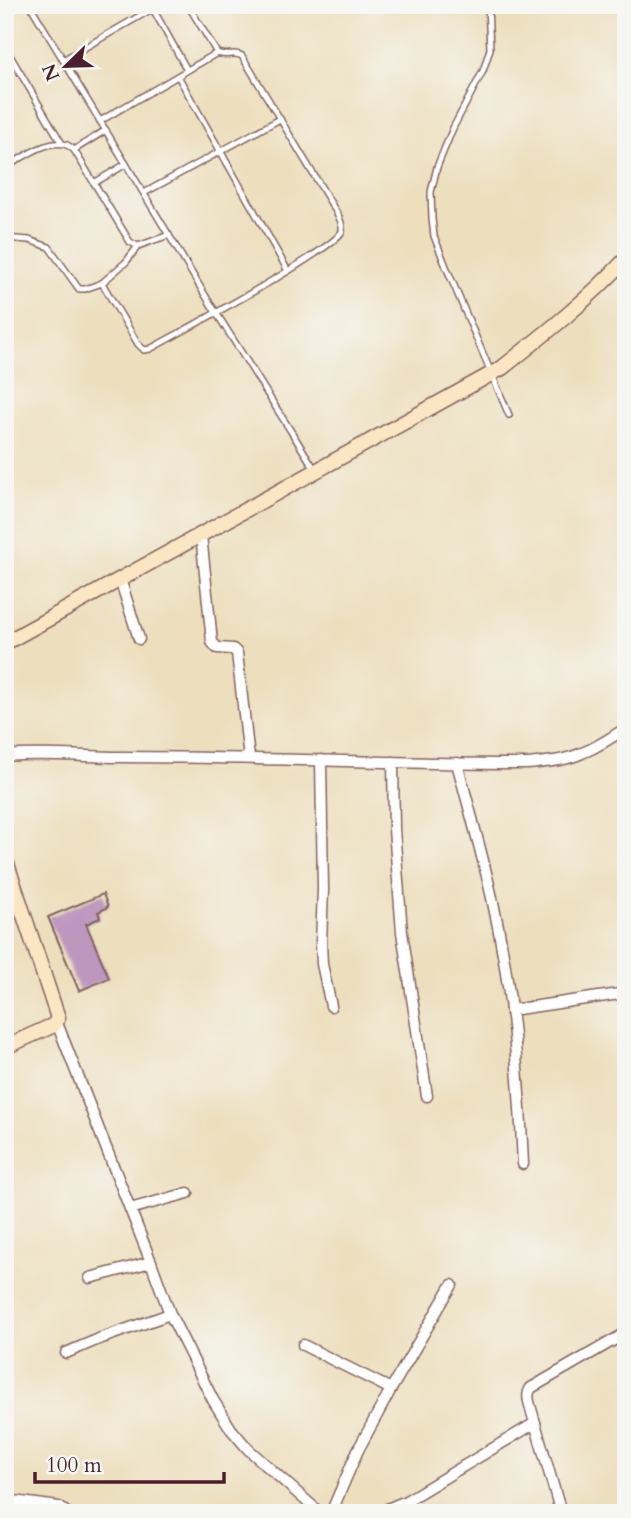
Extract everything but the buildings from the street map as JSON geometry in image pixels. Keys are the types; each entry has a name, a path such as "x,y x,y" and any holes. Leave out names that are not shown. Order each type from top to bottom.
{"main road":[{"path":"5,643 502,368 554,328 626,259"},
{"path":"5,858 57,1015 57,1023 54,1025 5,1047"}],"street":[{"path":"201,535 212,642 217,648 233,649 237,653 249,758"},
{"path":"120,579 139,639"},
{"path":"5,756 23,754 527,764 570,758 597,746 626,728"},
{"path":"321,760 321,943 322,964 331,1006"},
{"path":"393,762 400,919 427,1096"},
{"path":"457,763 492,898 511,1010 523,1164"},
{"path":"511,1010 626,993"},
{"path":"57,1023 170,1314 213,1400 231,1429 248,1449 320,1513"},
{"path":"130,1209 188,1193"},
{"path":"90,1279 151,1262"},
{"path":"331,1513 358,1450 452,1285"},
{"path":"66,1353 170,1314"},
{"path":"561,1513 528,1396 531,1388 626,1333"},
{"path":"303,1345 391,1389"},
{"path":"378,1513 406,1501 535,1423"},
{"path":"7,1506 59,1507 67,1513"}],"lane":[{"path":"30,5 316,471"},
{"path":"141,5 145,13"},
{"path":"102,283 138,344 144,350 150,349 218,313 288,271 341,232 342,225 338,215 242,56 217,53 188,5"},
{"path":"488,5 491,40 487,60 436,167 431,192 432,219 434,236 509,415"},
{"path":"63,60 156,7 187,70"},
{"path":"5,47 61,142"},
{"path":"100,121 217,53"},
{"path":"178,76 288,271"},
{"path":"144,193 280,119"},
{"path":"74,150 106,131"},
{"path":"5,168 44,147 61,142 70,145 125,236 138,246"},
{"path":"94,183 126,164"},
{"path":"5,239 29,240 49,247 79,289 85,289 102,283 126,262 138,246 169,235"}]}
